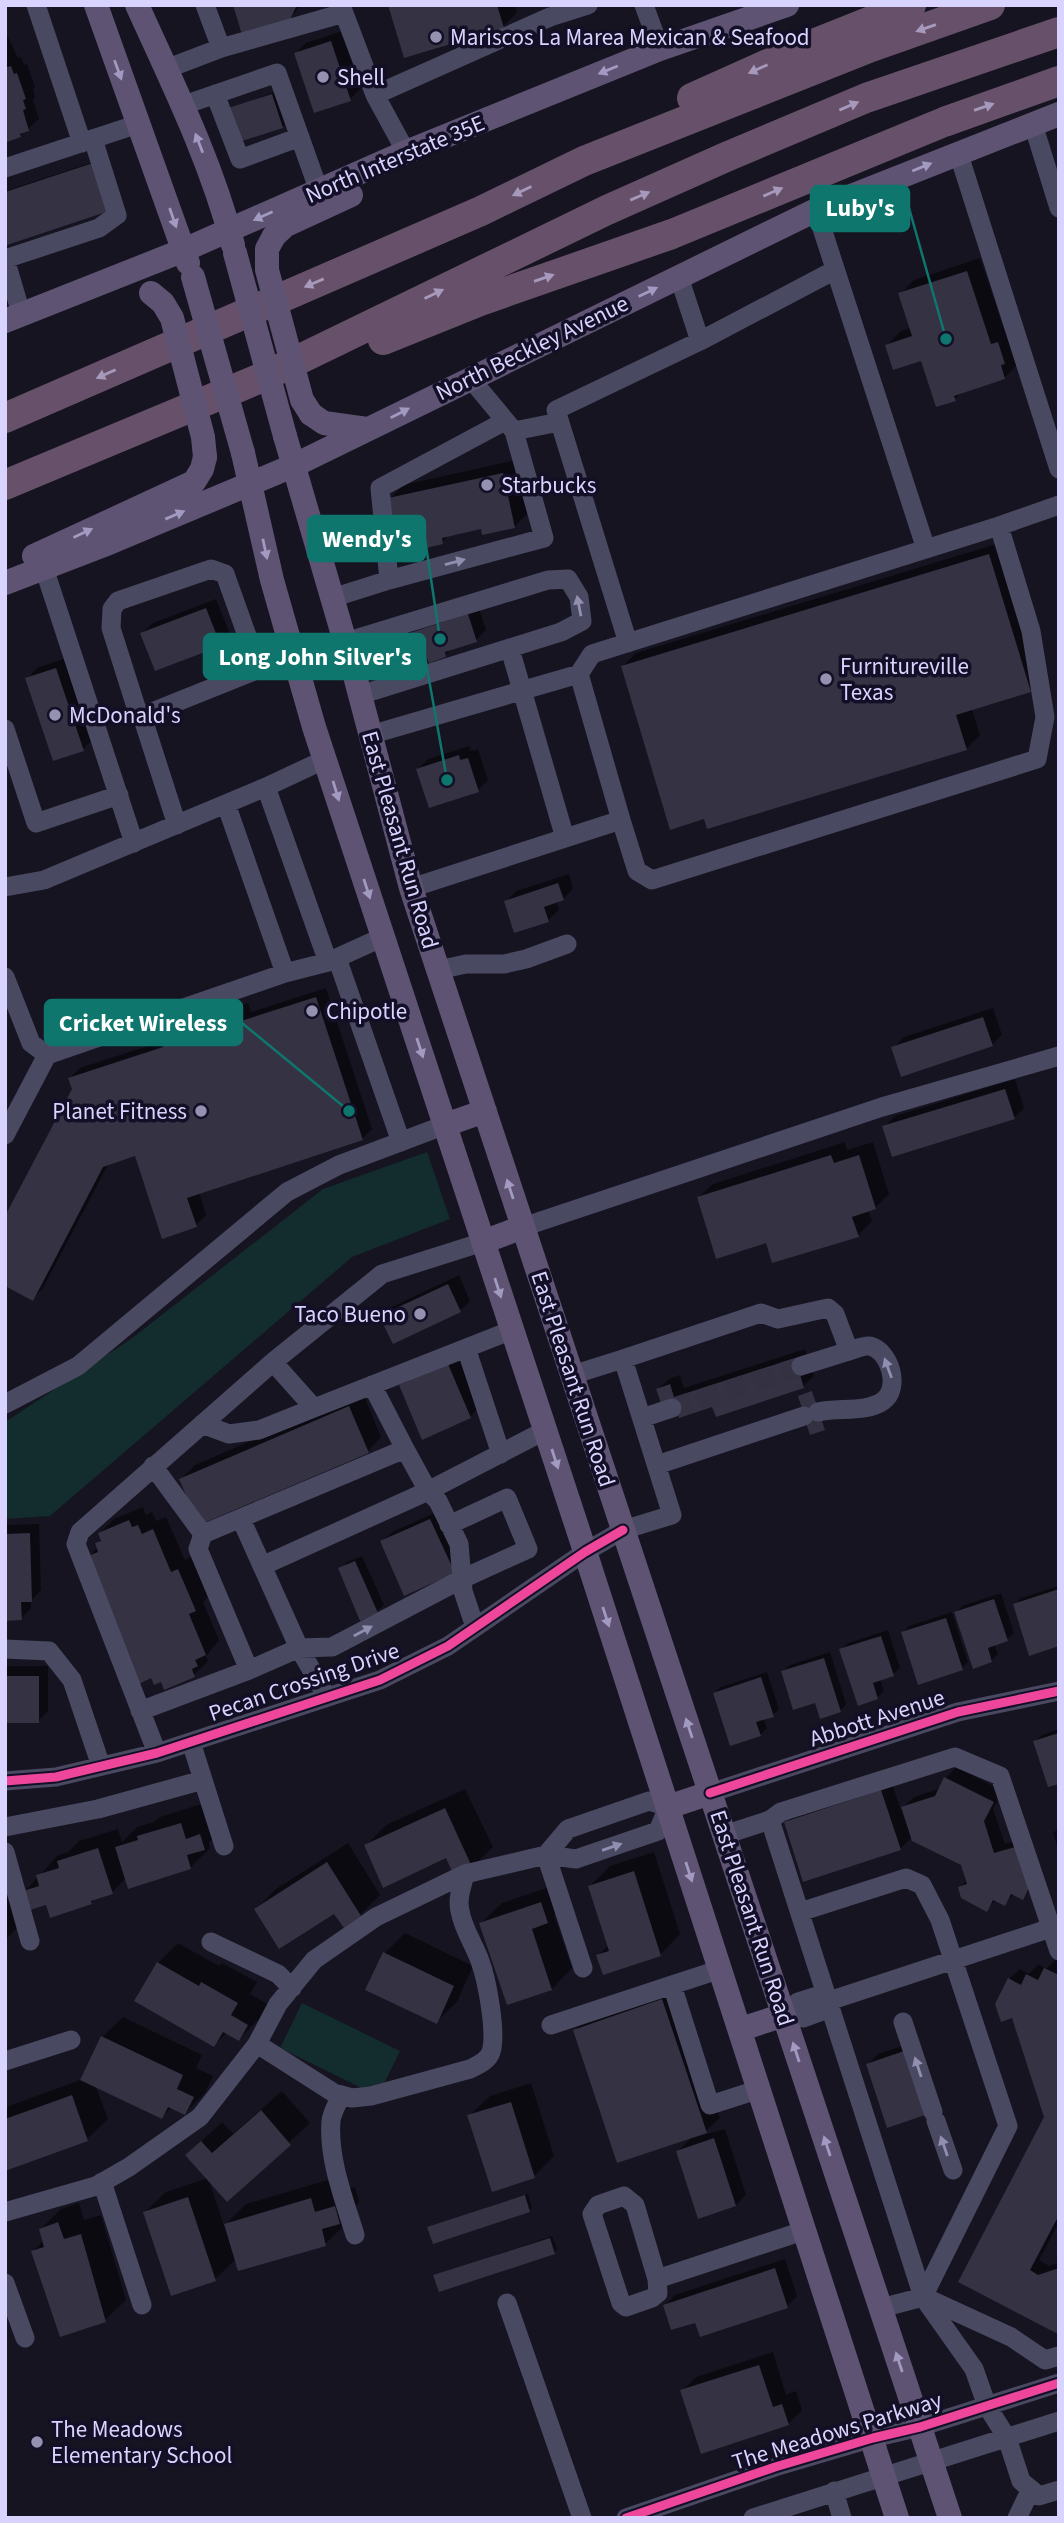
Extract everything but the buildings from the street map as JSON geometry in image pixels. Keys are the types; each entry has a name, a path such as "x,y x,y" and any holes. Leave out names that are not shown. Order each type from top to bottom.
{"highway":[{"path":"584,161 676,106 806,47 911,5"},
{"path":"5,418 481,211 584,161 871,47 990,5"},
{"path":"5,485 262,377 607,210 726,157 866,99 1059,32"},
{"path":"82,453 161,441 400,331 672,234 944,122 1059,82"}],"main road":[{"name":"East Pleasant Run Road","path":"96,5 193,277 251,482 272,580 314,727 741,2029 897,2518"},
{"name":"East Pleasant Run Road","path":"136,5 184,105 212,176 360,695 422,924 724,1835 790,2013 881,2308 950,2518"},
{"name":"North Interstate 35E","path":"13,317 184,250 232,242 318,191 406,152 660,49 787,5"},
{"name":"North Beckley Avenue","path":"5,582 295,465 816,210 1059,114"},
{"path":"370,429 324,423 312,414 302,400 267,270 267,249 274,236 286,225 374,184 406,152"},
{"path":"5,582 30,557 194,482 205,457 203,438 172,318 163,303 151,293 132,286 103,289 52,302"},
{"path":"383,937 422,924"},
{"path":"445,1125 485,1111"},
{"path":"483,1242 523,1227"},
{"path":"668,1807 710,1793"},
{"path":"741,2029 790,2013"}],"street":[{"path":"13,317 5,259 99,228 117,215 36,5"},
{"path":"205,5 221,48"},
{"path":"375,95 548,11 588,5"},
{"path":"644,5 660,49"},
{"path":"166,69 221,48 344,13 375,95 406,152"},
{"path":"184,105 277,73 318,191"},
{"path":"215,94 240,159 300,138"},
{"path":"5,168 138,124"},
{"path":"1033,124 1059,208"},
{"path":"958,152 1059,469"},
{"path":"816,210 926,549"},
{"path":"628,643 556,410 700,341 835,270"},
{"path":"679,277 700,341"},
{"path":"332,598 544,538 509,426 470,378"},
{"path":"390,580 380,488 509,426 559,422"},
{"path":"370,735 579,674 592,654 1059,505"},
{"path":"579,674 637,871 652,880 1037,759 1045,717 1031,631 999,526"},
{"path":"44,568 134,843"},
{"path":"177,825 111,628 112,609 118,601 212,569 225,574 259,669"},
{"path":"345,642 548,580 568,579 579,597 582,621 561,632 360,695"},
{"path":"510,649 565,838"},
{"path":"142,716 294,655"},
{"path":"5,729 36,824 119,795"},
{"path":"5,887 44,880 326,759"},
{"path":"266,787 401,1142"},
{"path":"226,804 285,973"},
{"path":"411,888 621,820"},
{"path":"6,1132 47,1055 285,973 332,960 383,937"},
{"path":"438,970 466,964 504,964 567,944"},
{"path":"5,976 31,1043 47,1055"},
{"path":"523,1227 883,1107 1059,1056"},
{"path":"5,1404 78,1366 287,1192 339,1166 445,1125"},
{"path":"157,1753 76,1544 80,1532 273,1362 382,1274 483,1242"},
{"path":"572,1375 761,1313 778,1320 828,1308 835,1314 849,1351"},
{"path":"202,1424 229,1434 259,1430 512,1330"},
{"path":"623,1359 657,1465 811,1414 873,1406 885,1400 891,1392 888,1362 879,1349 867,1345 801,1366"},
{"path":"466,1348 501,1454"},
{"path":"273,1362 314,1408"},
{"path":"373,1385 405,1449 428,1491 438,1501 459,1544 463,1591 475,1627"},
{"path":"642,1418 672,1408"},
{"path":"262,1566 428,1491 545,1430"},
{"path":"203,1534 405,1449"},
{"name":"Pecan Crossing Drive","path":"5,1780 56,1777 157,1753 390,1675 448,1646 585,1552 623,1530 672,1515 657,1465"},
{"path":"153,1466 203,1534"},
{"path":"140,1711 299,1648 332,1647 462,1579 528,1549 507,1498 449,1525"},
{"path":"241,1519 299,1648 327,1697"},
{"path":"203,1534 198,1549 249,1670"},
{"path":"5,1649 49,1651 72,1680 101,1766"},
{"name":"Abbott Avenue","path":"710,1793 958,1712 1059,1691"},
{"path":"191,1742 224,1846"},
{"path":"724,1835 770,1820 781,1812 955,1757 1000,1776 1059,1951"},
{"path":"5,1827 98,1809 203,1780"},
{"path":"5,2212 102,2182 168,2142 200,2117 257,2043 278,2004 314,1960 376,1917 465,1874 546,1855 576,1858 658,1831 668,1807 649,1801 568,1829 546,1855"},
{"path":"770,1820 923,2297 974,2369 987,2406 1007,2438 1021,2481 1039,2496 1059,2490"},
{"path":"5,1852 30,1941"},
{"path":"546,1855 583,1968"},
{"path":"257,2043 334,2093 352,2098 371,2096 483,2063 491,2053 489,1992 460,1913 458,1899 465,1874"},
{"path":"800,1912 906,1878 922,1885 940,1920 955,1959 1008,2126 923,2297"},
{"path":"828,2001 1051,1928"},
{"path":"211,1942 278,1974 292,1988"},
{"path":"551,2025 721,1969"},
{"path":"672,1985 710,2105 760,2089"},
{"path":"790,2013 803,2018 825,2010 828,2001"},
{"path":"903,2022 953,2170"},
{"path":"5,2061 71,2040"},
{"path":"341,2095 331,2118 332,2147 355,2235"},
{"path":"102,2182 142,2305"},
{"path":"624,2196 635,2205 657,2279 658,2293 652,2298 626,2307 621,2303 592,2214 598,2205 624,2196"},
{"path":"657,2279 806,2230"},
{"path":"5,2283 25,2338"},
{"path":"881,2308 923,2297 1011,2337 1045,2360 1059,2356"},
{"path":"508,2303 582,2518"},
{"name":"The Meadows Parkway","path":"626,2518 775,2467 920,2427 1059,2383"},
{"path":"752,2518 1059,2421"},
{"path":"1017,2518 1031,2489"},
{"path":"834,2491 838,2517"}],"green space":[{"path":"427,1152 450,1219 352,1257 50,1516 5,1519 5,1422 131,1339 323,1189"},
{"path":"302,2003 400,2051 378,2096 280,2048"}],"tunnel":[{"path":"672,1408 801,1366"},
{"path":"801,1405 815,1400"},
{"path":"807,1426 822,1421"}],"cycle path":[{"path":"5,1781 56,1777 157,1753 380,1680 448,1646 585,1552 623,1530"},
{"path":"710,1793 958,1712 1059,1691"},
{"path":"626,2518 775,2467 920,2427 1059,2383"}],"place":[{"name":"Mariscos La Marea Mexican & Seafood","path":"436,37"},
{"name":"Shell","path":"323,77"},
{"name":"Luby's","path":"946,339"},
{"name":"Starbucks","path":"487,485"},
{"name":"Wendy's","path":"440,639"},
{"name":"Furnitureville Texas","path":"826,679"},
{"name":"McDonald's","path":"55,715"},
{"name":"Long John Silver's","path":"447,780"},
{"name":"Chipotle","path":"312,1011"},
{"name":"Planet Fitness","path":"201,1111"},
{"name":"Cricket Wireless","path":"349,1111"},
{"name":"Taco Bueno","path":"420,1314"},
{"name":"The Meadows Elementary School","path":"37,2442"}]}
